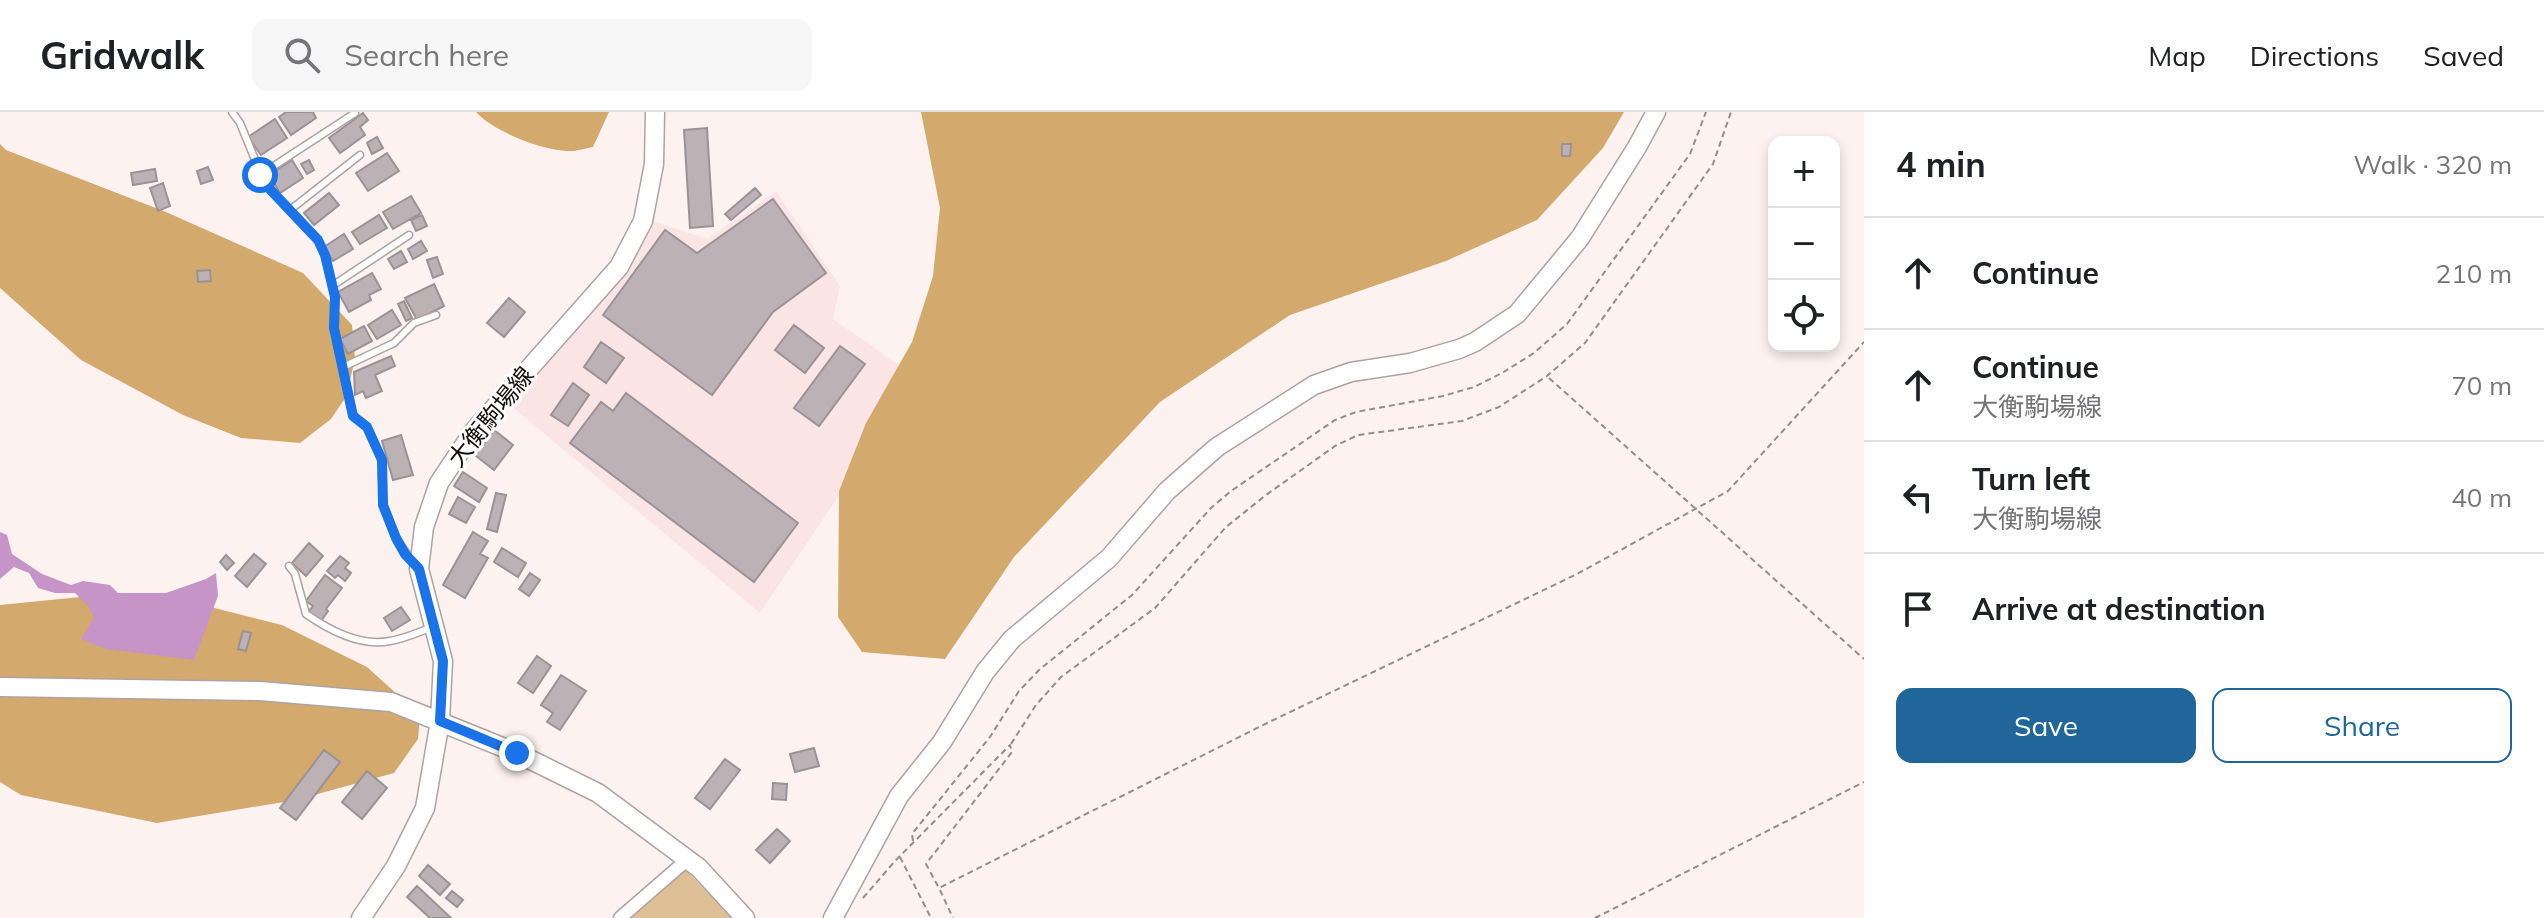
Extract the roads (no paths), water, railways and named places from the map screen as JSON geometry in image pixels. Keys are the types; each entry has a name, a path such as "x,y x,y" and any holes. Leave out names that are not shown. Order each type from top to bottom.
{"street":[{"name":"大衡駒場線","path":"361,918 396,866 425,808 440,721 443,661 419,569 424,527 439,483 473,432 619,267 643,221 654,164 655,112"},
{"path":"833,918 899,796 942,742 985,672 1012,639 1109,558 1167,491 1217,447 1314,385 1351,372 1410,363 1459,349 1517,314 1580,238 1656,112"},
{"path":"0,687 260,691 391,702 517,753 598,793 699,868 745,918"},
{"path":"620,918 688,859"}],"lane":[{"path":"232,112 240,123 265,184 318,240 325,255 332,286 334,328 353,416 367,427 382,460 383,505 389,524 405,554 419,569"},
{"path":"260,175 355,113"},
{"path":"290,210 360,155"},
{"path":"332,286 409,235"},
{"path":"343,367 394,343 414,323 436,315"},
{"path":"289,566 295,574 306,614 323,626 365,642 389,642 434,626"}]}
